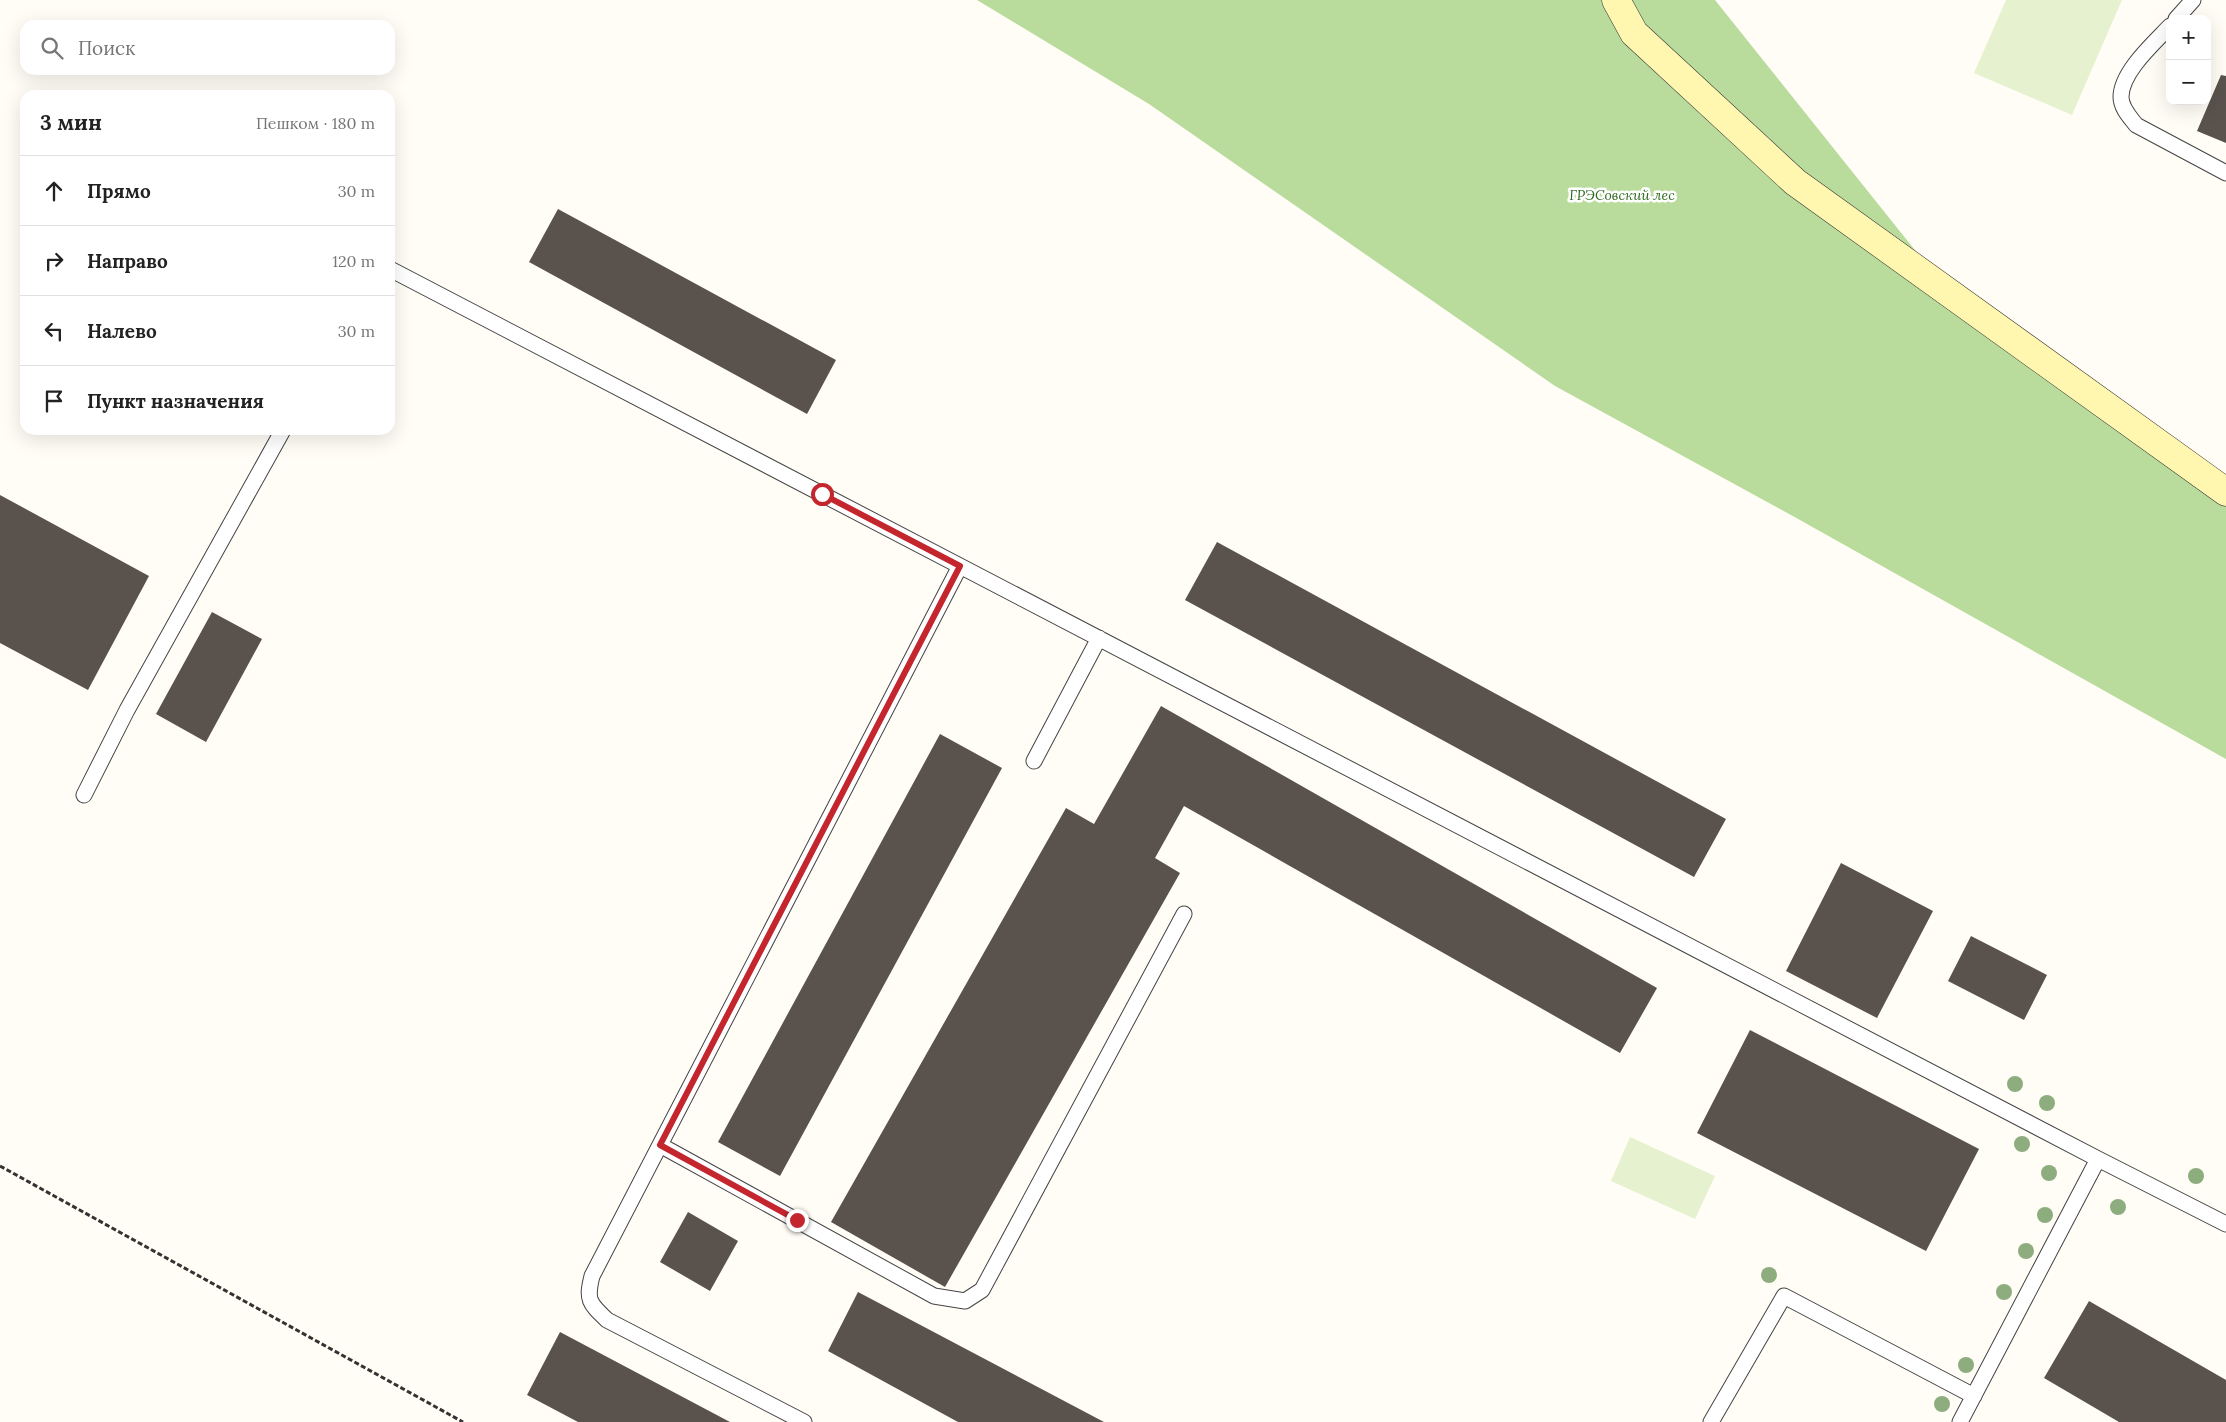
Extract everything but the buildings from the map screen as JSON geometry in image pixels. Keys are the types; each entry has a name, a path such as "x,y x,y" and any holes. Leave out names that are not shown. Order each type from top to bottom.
{"main road":[{"path":"1616,0 1634,33 1796,182 2226,492"}],"lane":[{"path":"2180,15 2193,0"},
{"path":"2166,31 2133,68 2121,97 2125,111 2136,125 2226,173"},
{"path":"395,272 2226,1224"},
{"path":"84,795 127,710 280,435"},
{"path":"804,1422 607,1320 592,1306 587,1294 592,1276 960,566"},
{"path":"1034,761 1099,638"},
{"path":"660,1145 934,1296 965,1301 982,1290 1184,914"},
{"path":"1960,1422 2098,1159"},
{"path":"1711,1422 1784,1296 1974,1396"}],"path":[{"path":"0,1166 463,1422"}],"green space":[{"name":"ГРЭСовский лес","path":"977,0 1715,0 1922,259 2226,478 2226,759 1791,515 1555,386 1149,104"},
{"path":"2006,0 2122,0 2072,115 1974,73"},
{"path":"1630,1137 1715,1176 1695,1219 1611,1181"}],"route":[{"path":"797,1220 660,1145 960,566 822,494"}]}
